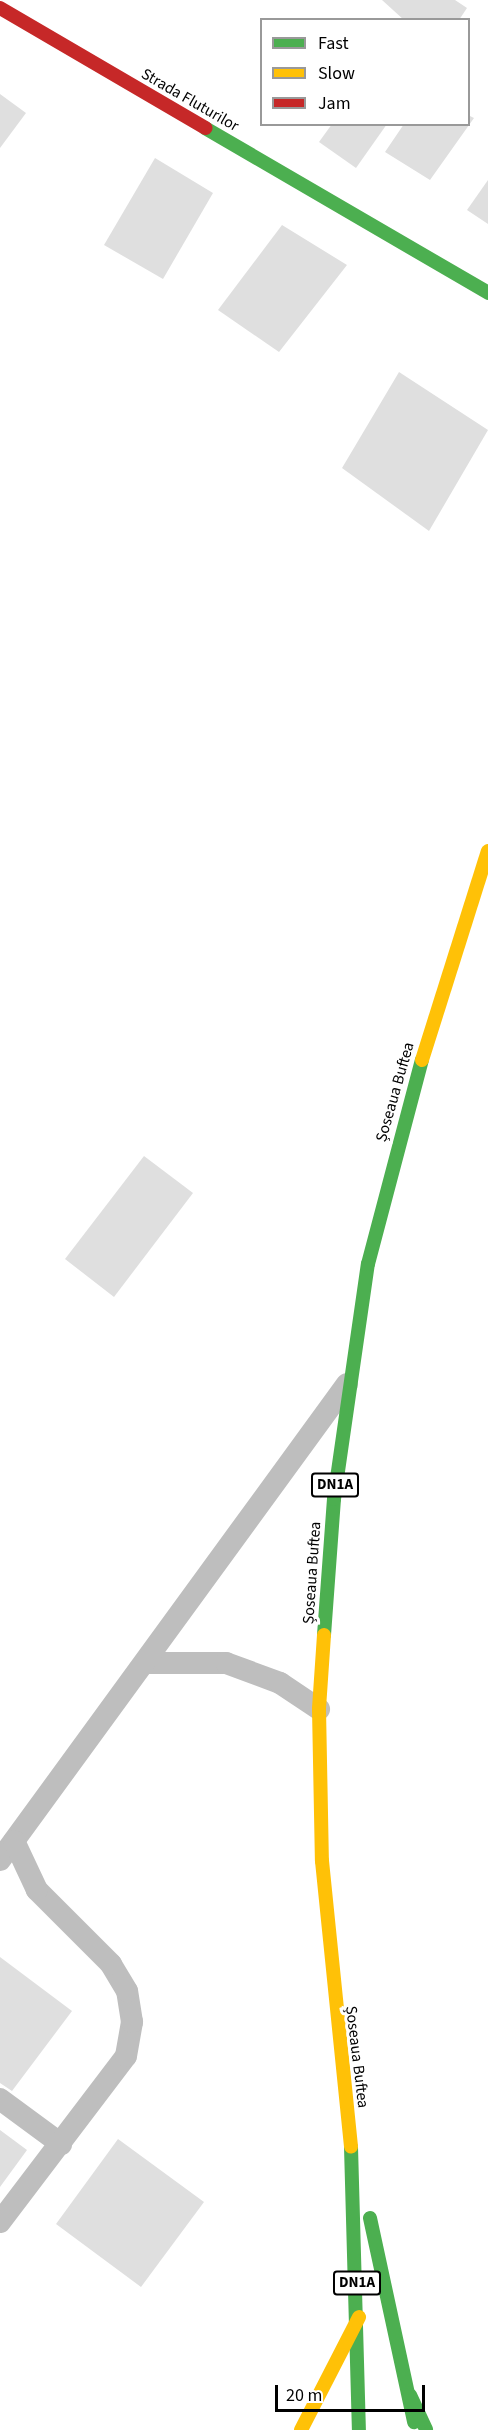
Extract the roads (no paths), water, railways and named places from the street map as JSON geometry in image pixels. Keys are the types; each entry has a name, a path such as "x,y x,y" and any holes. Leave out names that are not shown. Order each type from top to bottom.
{"main road":[{"name":"Strada Fluturilor","path":"0,8 488,293"},
{"name":"Șoseaua Buftea","path":"359,2430 359,2317 351,2136 322,1861 319,1709 347,1384 399,1133 488,851"},
{"name":"Șoseaua Buftea","path":"351,2136 411,2395 415,2430"},
{"name":"DN1A","path":"301,2430 359,2317"},
{"name":"DN1A","path":"411,2395 426,2430"}],"lane":[{"path":"0,1860 347,1384"},
{"path":"145,1663 226,1662 280,1683 319,1709"},
{"path":"0,2222 126,2056 132,2022 127,1991 111,1964 37,1890 14,1841"},
{"path":"0,2099 61,2144"}]}
